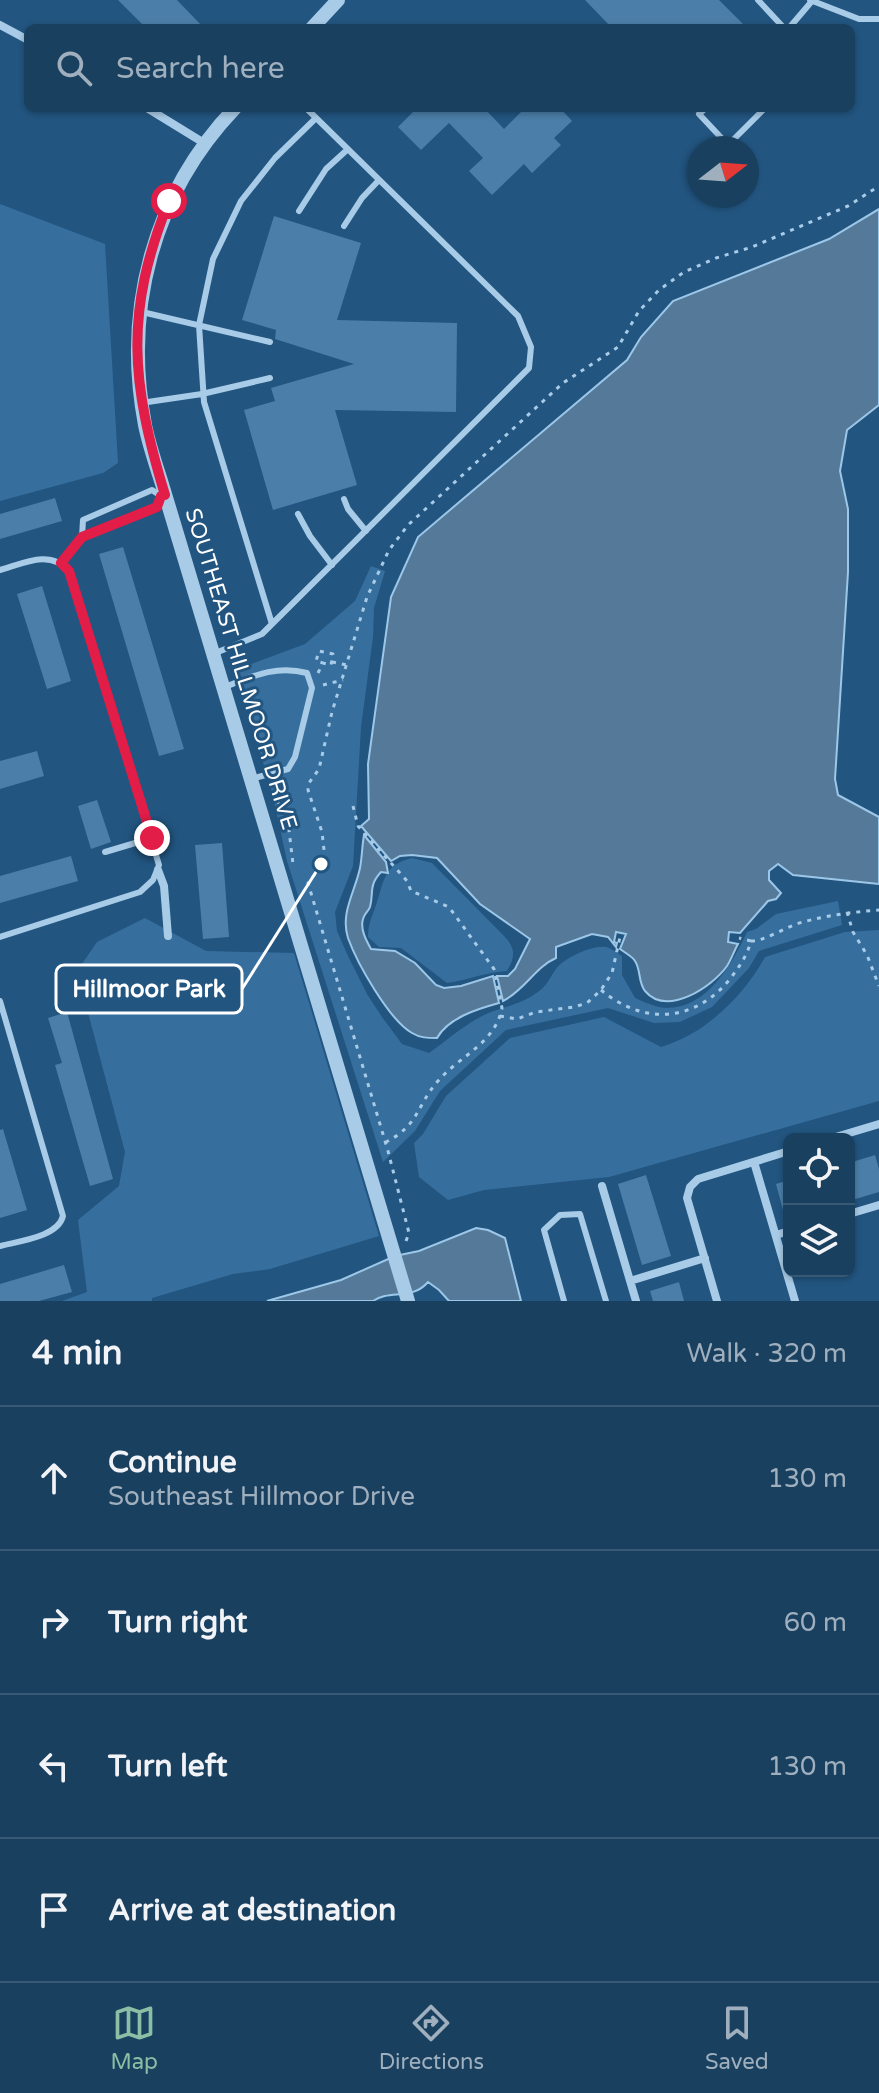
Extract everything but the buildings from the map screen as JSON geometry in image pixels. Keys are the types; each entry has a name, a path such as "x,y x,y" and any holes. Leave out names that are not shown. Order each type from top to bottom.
{"street":[{"path":"316,24 338,0"},
{"path":"0,25 24,38"},
{"path":"154,112 204,143"},
{"name":"SOUTHEAST HILLMOOR DRIVE","path":"231,112 204,143 169,201 154,239 138,311 136,345 141,403 163,495 399,1252 408,1298"},
{"path":"158,870 164,886 168,936"},
{"path":"849,1133 879,1124"},
{"path":"717,1301 687,1198 690,1187 698,1179 783,1153"},
{"path":"754,1162 795,1301"},
{"path":"602,1186 636,1301"},
{"path":"855,1212 879,1205"},
{"path":"776,1235 783,1233"},
{"path":"630,1281 705,1258"}],"lane":[{"path":"758,0 788,24"},
{"path":"794,24 812,1 859,19 879,19"},
{"path":"213,654 262,634 529,368 531,347 518,316 310,112"},
{"path":"701,112 699,114 728,145 761,112"},
{"path":"272,624 202,394 199,325 213,259 241,201 275,158 316,118"},
{"path":"299,211 326,169 348,149"},
{"path":"344,226 362,198 379,180"},
{"path":"138,311 270,342"},
{"path":"141,403 202,394 270,378"},
{"path":"61,563 82,537 157,507 163,495 152,490 83,520 82,537"},
{"path":"344,499 366,531"},
{"path":"298,514 332,565"},
{"path":"0,570 45,558 61,563 69,571 159,860 153,880 140,892 0,937"},
{"path":"223,688 276,670 291,669 307,673 312,688 295,757 288,769 251,779"},
{"path":"105,852 152,838"},
{"path":"0,1001 63,1216 61,1224 54,1230 0,1246"},
{"path":"564,1301 544,1230 560,1215 580,1214 606,1301"}],"path":[{"path":"399,1252 409,1233 386,1142 305,882 320,864 324,843 309,796 309,783 319,769 332,712 367,597 385,557 400,535 563,383 618,347 639,311 659,290 684,272 848,206 879,186"},
{"path":"332,662 333,654 319,651 316,661 347,665"},
{"path":"310,682 323,663"},
{"path":"334,683 343,680"},
{"path":"274,791 289,830 295,872"},
{"path":"353,806 360,827 411,891 449,907 494,969 502,1008 481,1044 438,1080 404,1132 386,1142"},
{"path":"739,938 765,939 772,933 803,922 847,912 879,910"},
{"path":"847,912 854,936 867,955 879,986"},
{"path":"500,1016 517,1019 536,1012 587,1003 601,990 615,966 620,937"},
{"path":"601,990 632,1008 661,1015 680,1013 702,1003 725,985 745,958 749,940"}],"shaded area":[{"path":"0,204 105,244 118,463 103,473 0,501"},
{"path":"879,209 879,405 847,430 840,471 848,509 848,572 835,779 838,795 879,817 879,884 793,875 778,864 769,871 769,880 781,893 776,899 768,901 740,933 729,932 728,942 738,944 727,966 700,990 677,1000 654,998 645,991 635,961 620,949 626,934 616,932 616,947 608,937 592,934 556,947 556,958 503,1001 497,976 508,976 515,969 530,939 480,904 437,858 412,855 391,861 361,826 369,819 368,764 391,597 418,537 627,360 641,337 673,301 829,239"},
{"path":"371,566 385,571 374,608 361,727 353,866 335,912 337,931 367,994 402,1044 429,1053 474,1020 532,996 544,987 565,961 593,948 606,947 622,956 622,975 635,998 659,1007 675,1007 689,1003 714,985 747,932 776,914 838,901 842,925 759,951 749,968 712,1007 680,1022 654,1023 608,1008 506,1030 440,1091 415,1131 383,1162 287,861 272,792 235,670 305,644 355,601"},
{"path":"364,835 386,862 388,873 381,872 374,881 370,907 362,923 371,949 395,951 415,963 436,985 444,988 493,976 499,1003 456,1020 437,1038 415,1035 394,1016 366,976 348,938 347,911 360,868"},
{"path":"412,858 432,863 505,937 513,953 507,971 447,983 401,948 379,947 368,937 370,921 386,876 395,865"},
{"path":"145,918 206,951 294,953 379,1236 270,1269 233,1274 152,1298 152,1301 62,1301 87,1292 78,1220 119,1186 125,1152 77,971 97,942"},
{"path":"879,930 879,1101 609,1177 484,1190 448,1200 419,1177 414,1143 446,1096 510,1038 604,1017 661,1047 693,1033 721,1012 746,986 765,957 845,932"},
{"path":"476,1228 505,1238 521,1301 449,1301 428,1282 415,1291 373,1301 267,1301 341,1280 395,1256 419,1251"}],"place":[{"name":"Hillmoor Park","path":"321,864"}],"route":[{"path":"152,838 69,571 61,563 82,537 157,507 161,496 165,495 146,428 136,345 144,278 154,239 169,201"}]}
